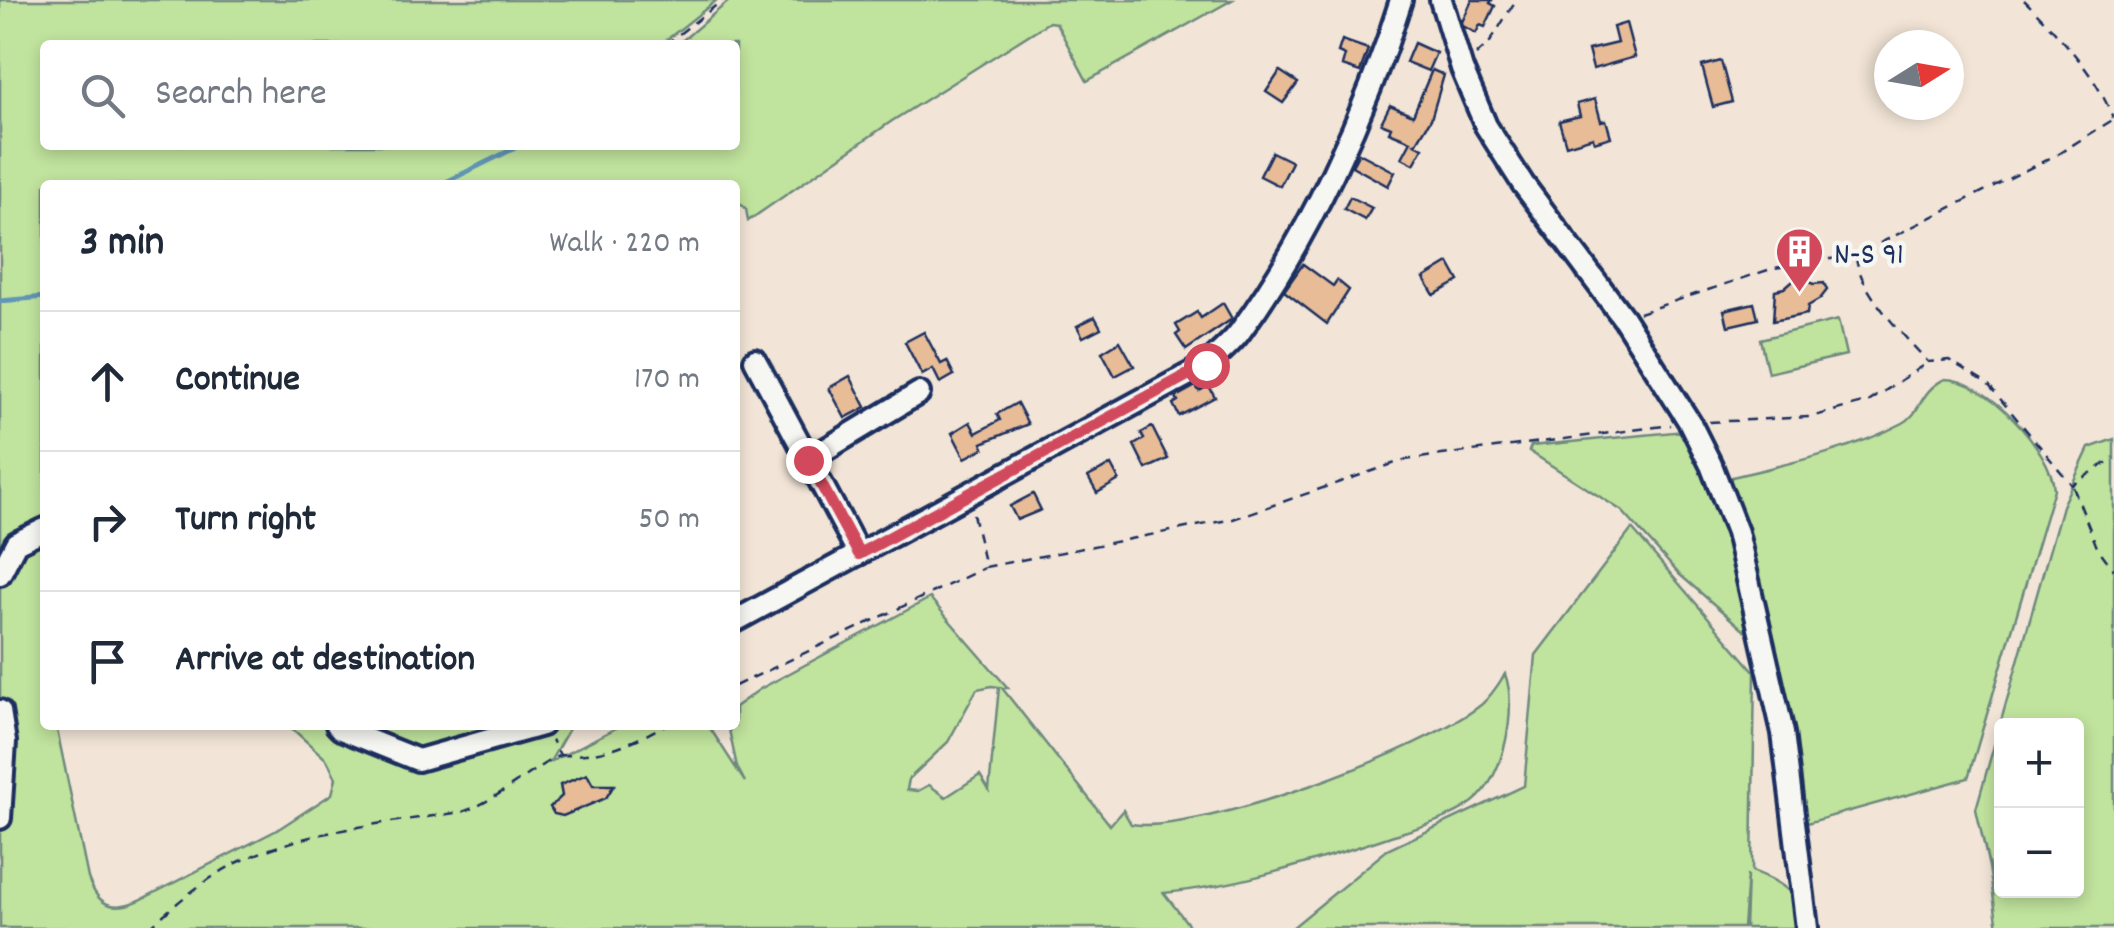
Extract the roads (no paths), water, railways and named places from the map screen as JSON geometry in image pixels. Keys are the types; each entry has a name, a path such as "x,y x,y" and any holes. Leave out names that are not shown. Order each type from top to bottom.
{"street":[{"path":"740,618 1206,365 1238,335 1298,239 1360,114 1401,0"},
{"path":"1441,0 1462,69 1486,126 1523,184 1624,319 1690,423 1711,466 1736,532 1783,733 1807,928"},
{"path":"756,360 859,554"},
{"path":"808,460 920,394"},
{"path":"0,574 16,543 40,531"},
{"path":"0,711 5,742 0,818"},
{"path":"343,730 418,760 547,732"}],"waterway":[{"path":"450,180 511,150"},
{"path":"0,301 40,297"}],"place":[{"name":"N-S 91","path":"1799,294"}]}
